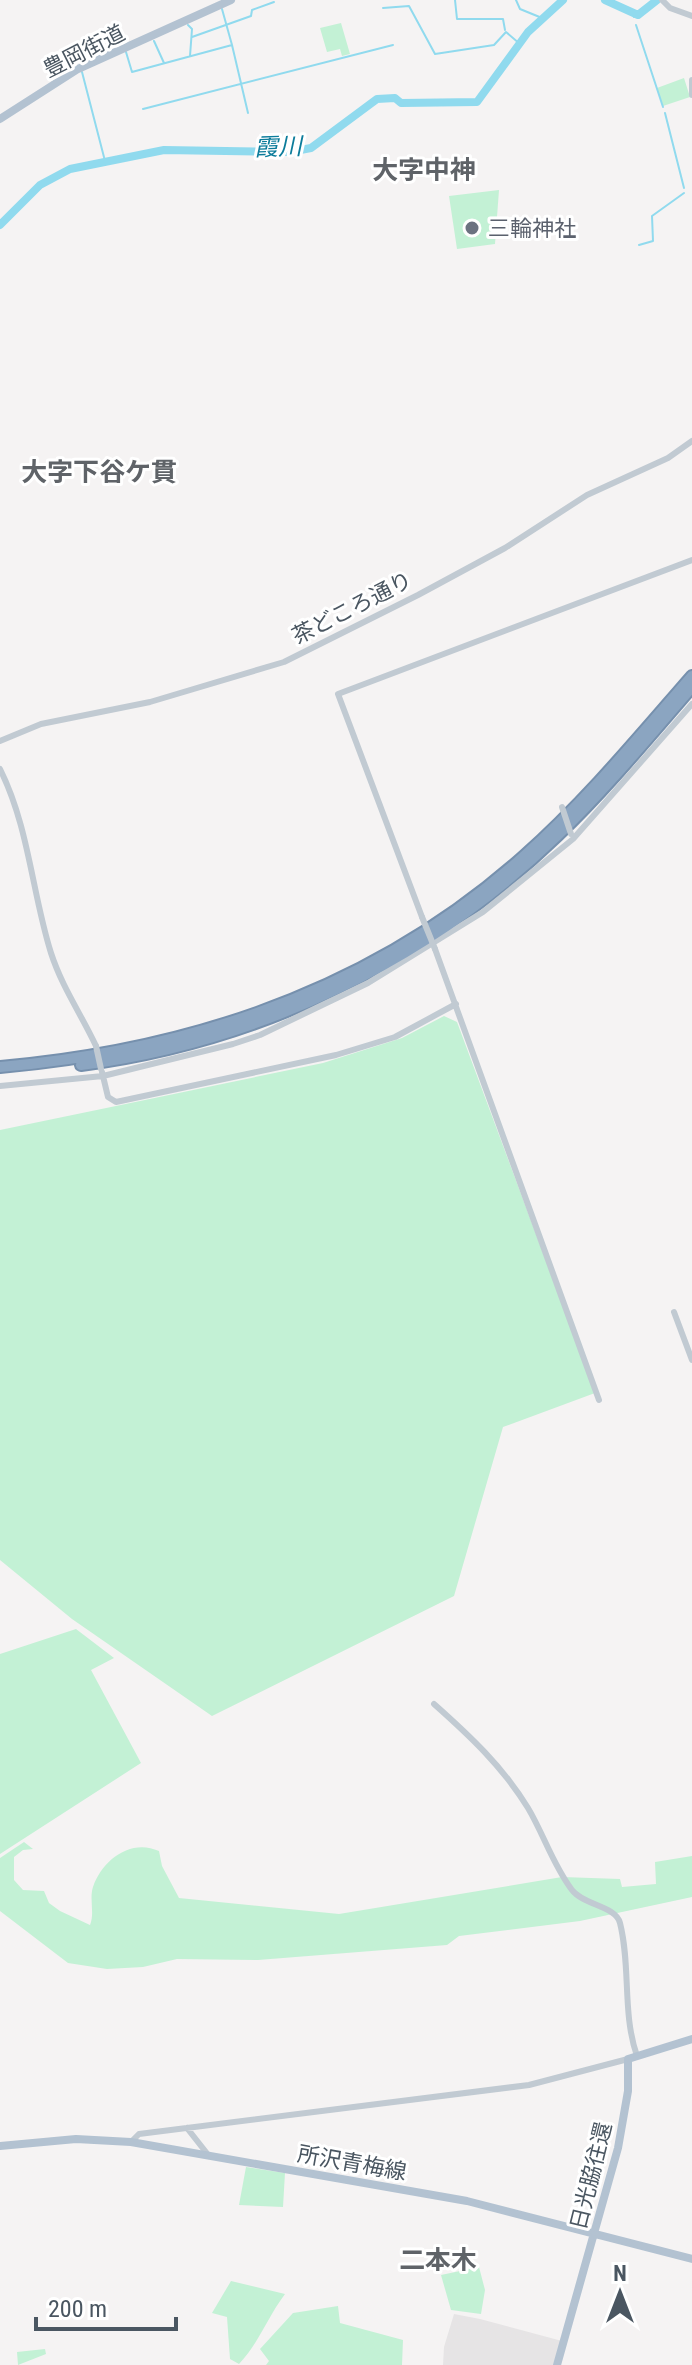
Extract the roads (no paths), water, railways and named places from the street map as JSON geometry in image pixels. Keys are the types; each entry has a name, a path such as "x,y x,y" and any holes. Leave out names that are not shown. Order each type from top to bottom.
{"highway":[{"path":"0,1067 113,1053 199,1034 302,998 380,959 447,917 522,859 595,786 692,676"},
{"path":"0,1074 114,1061 201,1041 305,1004 385,964 451,923 526,865 601,791 692,687"}],"main road":[{"name":"豊岡街道","path":"0,119 83,67 231,0"},
{"path":"633,2057 692,2039"},
{"name":"日光脇往還","path":"557,2365 621,2135 633,2057"},
{"name":"所沢青梅線","path":"0,2146 76,2139 131,2142 467,2201 692,2259"}],"street":[{"path":"663,0 692,16"},
{"path":"692,80 692,95"},
{"name":"茶どころ通り","path":"0,741 41,724 150,702 284,662 505,548 587,495 668,458 692,441"},
{"path":"599,1400 456,1004 338,694 692,560"},
{"path":"0,1086 102,1073 254,1038 344,996 463,926 572,837 692,704"},
{"path":"0,769 31,865 50,951 71,1006 96,1046 108,1097 116,1102 336,1055 395,1037 456,1004"},
{"path":"561,806 572,837"},
{"path":"674,1312 692,1360"},
{"path":"131,2142 139,2134 529,2085 633,2057 628,2026 629,1986 620,1920 611,1911 589,1905 574,1893 529,1810 503,1772 434,1704"},
{"path":"187,2128 209,2156"}],"waterway":[{"path":"455,0 457,19 503,19 505,30"},
{"path":"516,0 520,9 542,18"},
{"name":"霞川","path":"0,225 40,185 70,169 164,150 290,152 311,148 377,99 395,98 401,103 477,102 528,32 563,0"},
{"name":"霞川","path":"605,0 638,15 657,0"},
{"path":"192,37 251,16 252,10 274,2"},
{"path":"383,8 409,6 435,54 494,45 506,32 520,44"},
{"path":"222,9 232,45"},
{"path":"188,25 192,29 190,56"},
{"path":"636,25 663,107"},
{"path":"154,41 164,63"},
{"path":"126,52 132,72 232,45 248,113"},
{"path":"143,109 393,45"},
{"path":"52,68 66,74"},
{"path":"82,72 105,161"},
{"path":"665,113 684,188"},
{"path":"639,245 653,241 652,216 684,193"}],"place":[{"name":"三輪神社","path":"472,228"}],"district":[{"name":"大字中神","path":"424,170"},
{"name":"大字下谷ケ貫","path":"99,472"},
{"name":"二本木","path":"438,2260"}]}
